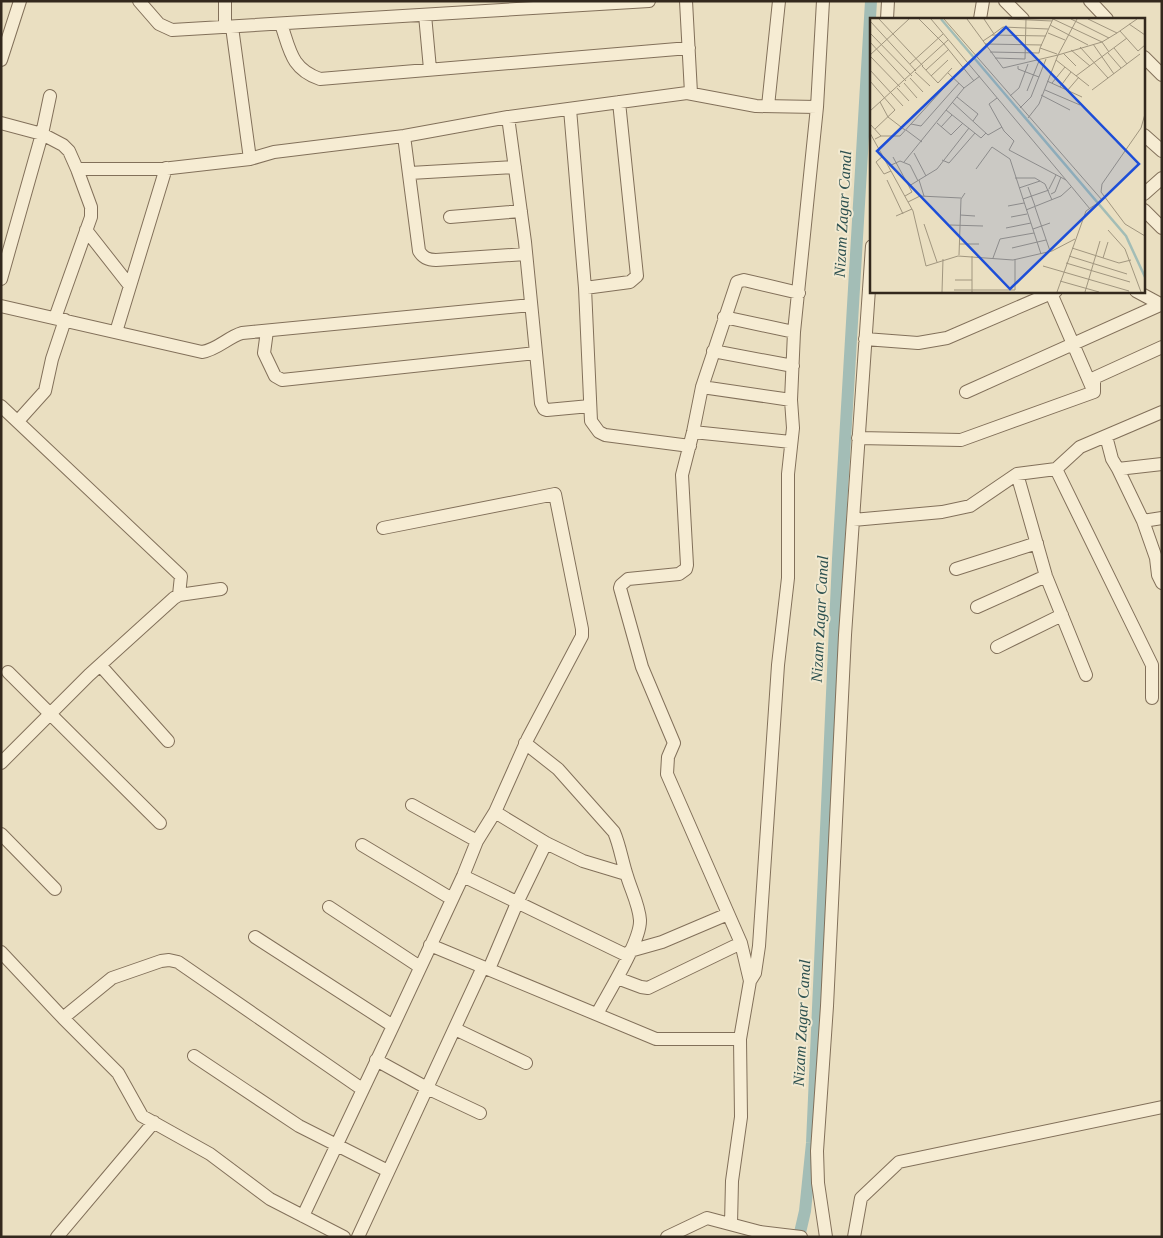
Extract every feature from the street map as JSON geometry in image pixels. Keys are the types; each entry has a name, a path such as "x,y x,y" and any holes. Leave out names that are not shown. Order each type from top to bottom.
{"street":[{"path":"1,60 3,44 20,1"},
{"path":"139,1 159,24 172,30 425,15 456,7 649,1"},
{"path":"225,1 250,159"},
{"path":"686,1 691,93"},
{"path":"768,106 779,1"},
{"path":"750,981 755,974 759,946 778,665 788,578 788,474 793,428 791,400 794,332 818,107 823,1"},
{"path":"887,18 888,1"},
{"path":"980,18 983,1"},
{"path":"1005,1 1022,18"},
{"path":"1090,1 1106,18"},
{"path":"425,15 430,70"},
{"path":"280,24 294,62 305,72 320,79 689,48"},
{"path":"1146,59 1162,75"},
{"path":"78,169 166,168 250,159 291,149 404,136 508,117 691,93 751,106 818,107"},
{"path":"1,279 42,134 50,96"},
{"path":"585,288 630,282 637,276 618,102"},
{"path":"570,109 585,288 590,416 594,427 605,435 690,446"},
{"path":"508,117 526,254 541,403 544,409 548,410 590,406"},
{"path":"1,123 42,134 63,145 69,151 78,169 91,207 91,217 60,319 45,391 18,421"},
{"path":"404,136 419,251 425,258 436,260 526,254"},
{"path":"1146,137 1162,152"},
{"path":"410,174 515,167"},
{"path":"116,332 166,168"},
{"path":"1146,192 1162,178"},
{"path":"450,216 521,211"},
{"path":"1146,212 1162,228"},
{"path":"86,230 130,286"},
{"path":"826,1237 816,1160 828,1006 845,635 870,273"},
{"path":"731,1224 732,1187 741,1117 740,1039 750,981 741,943 667,774 668,757 674,743 642,667 620,588 628,579 679,574 686,569 682,475 702,387 737,282 744,280 798,293"},
{"path":"865,339 918,343 947,338 1052,292 1094,392"},
{"path":"1138,292 1161,305"},
{"path":"1,306 202,352 208,351 242,333 531,305"},
{"path":"966,392 1161,305"},
{"path":"724,317 794,332"},
{"path":"267,331 264,353 275,376 282,380 536,353"},
{"path":"1094,392 1094,378 1162,347"},
{"path":"713,351 793,366"},
{"path":"702,387 791,400"},
{"path":"858,438 961,440 1094,392"},
{"path":"1,406 181,576 179,595"},
{"path":"853,520 942,512 970,506 1017,474 1056,469 1080,447 1162,412"},
{"path":"693,432 791,442"},
{"path":"1106,436 1112,459 1143,521 1156,558 1160,578"},
{"path":"1118,469 1162,464"},
{"path":"1056,469 1152,665 1152,698"},
{"path":"1017,474 1046,576 1086,675"},
{"path":"302,1216 393,1026 477,842 495,812 525,743 582,633 556,494 383,528"},
{"path":"1143,521 1162,518"},
{"path":"956,569 1037,543"},
{"path":"977,607 1046,576"},
{"path":"1,763 100,665 169,602 179,595 220,588"},
{"path":"997,647 1062,615"},
{"path":"100,665 168,741"},
{"path":"8,672 160,823"},
{"path":"525,743 558,769 614,832 619,842 626,874 637,905 640,921 639,929 629,954 597,1014"},
{"path":"412,805 477,842"},
{"path":"495,812 546,843 583,861 626,874"},
{"path":"1,834 55,889"},
{"path":"358,1237 427,1088 546,843"},
{"path":"362,845 452,899"},
{"path":"463,876 629,954 728,914"},
{"path":"329,908 420,967"},
{"path":"255,937 393,1026"},
{"path":"617,978 648,988 741,943"},
{"path":"430,945 659,1040 740,1039"},
{"path":"1,952 118,1073 142,1116 210,1154 270,1199 344,1237"},
{"path":"63,1018 112,978 161,961 178,962 362,1089"},
{"path":"456,1029 526,1063"},
{"path":"194,1056 296,1124 388,1172"},
{"path":"376,1060 427,1088 480,1113"},
{"path":"854,1237 861,1198 899,1162 1162,1106"},
{"path":"57,1237 154,1122"},
{"path":"667,1237 707,1218 760,1232 801,1237"}],"waterway":[{"name":"Nizam Zagar Canal","path":"799,1237 805,1211 812,1143 838,559 871,1"}]}
